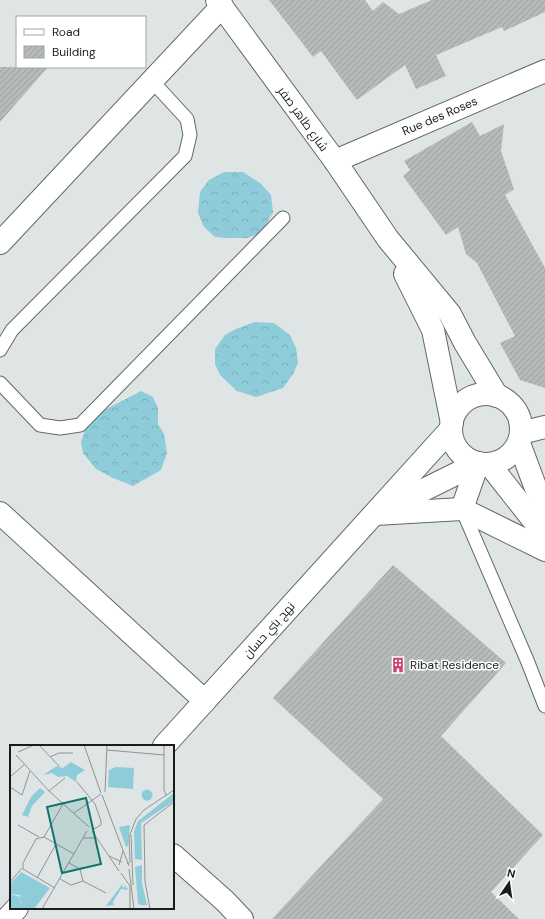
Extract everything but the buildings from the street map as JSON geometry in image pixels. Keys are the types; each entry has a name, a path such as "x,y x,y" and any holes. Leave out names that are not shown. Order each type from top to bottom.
{"street":[{"path":"0,243 152,81 219,3"},
{"name":"شارع طاهر صفر","path":"219,3 335,161 388,239 450,314 465,343 497,396 508,401 516,410 521,421 520,438 535,486 545,506"},
{"name":"Rue des Roses","path":"335,161 545,70"},
{"name":"شارع طاهر صفر","path":"388,239 433,330 453,440 458,450 467,458 484,464 545,535"},
{"path":"451,426 456,412 463,402 474,396 486,394 497,396"},
{"name":"نهج بني حسان","path":"165,745 375,514 451,426"},
{"path":"462,509 484,464 498,462 507,458 514,451 520,438 545,427"},
{"name":"نهج بني حسان","path":"375,514 484,464"},
{"path":"375,514 462,509 545,550"},
{"path":"0,513 205,701"},
{"path":"174,856 225,901 242,919"},
{"path":"7,919 16,909"}],"lane":[{"path":"0,350 12,330 185,156 190,135 187,119 152,81"},
{"path":"0,383 40,425 60,428 80,425 283,218"},
{"path":"462,509 527,660 545,706"}],"green space":[{"path":"224,172 243,172 260,183 271,195 273,212 262,232 248,238 215,237 204,227 198,213 200,192 209,180"},
{"path":"255,322 274,323 290,335 296,348 298,363 293,374 283,388 256,397 237,391 220,375 215,364 215,349 225,335"},
{"path":"141,391 153,397 158,408 158,424 164,434 167,453 161,470 133,486 96,469 83,453 81,442 87,425 102,411"}],"place":[{"name":"Ribat Residence","path":"398,665"}]}
